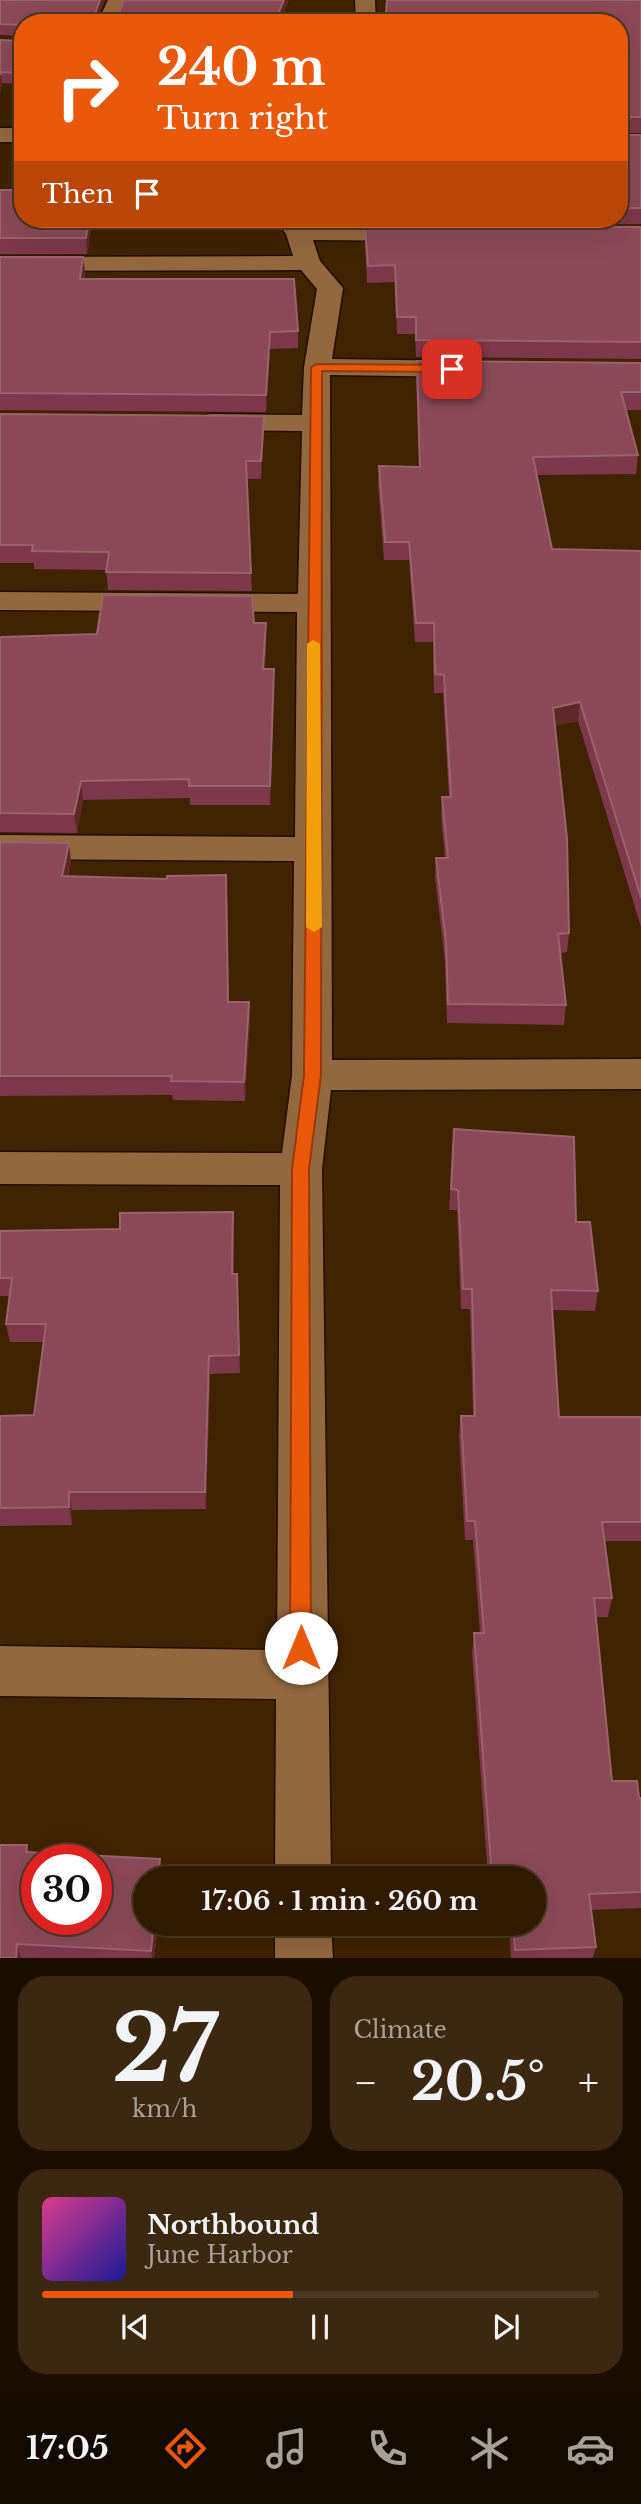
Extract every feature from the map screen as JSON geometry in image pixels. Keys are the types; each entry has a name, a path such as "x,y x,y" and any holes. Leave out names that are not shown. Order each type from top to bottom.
{"street":[{"path":"0,264 297,238 435,234"},
{"path":"297,238 330,288 317,367 313,603 313,1075 300,1169 303,1866"},
{"path":"317,367 492,369"},
{"path":"179,422 317,423"},
{"path":"0,601 313,603"},
{"path":"0,847 315,849"},
{"path":"313,1075 641,1074"},
{"path":"0,1168 300,1169"},
{"path":"0,1671 301,1675"},
{"path":"303,1936 304,1958"}],"building":[{"path":"0,0 100,0 95,14 14,14 14,25 0,24"},
{"path":"124,0 284,0 278,14 95,14 119,13"},
{"path":"387,0 641,0 641,117 628,117 628,14 386,14"},
{"path":"0,40 14,41 14,73 1,72 0,75"},
{"path":"628,135 641,135 641,208 628,208"},
{"path":"0,190 14,190 14,228 88,228 86,238 0,238"},
{"path":"641,227 641,342 416,340 416,317 397,317 395,265 368,266 365,228"},
{"path":"0,257 83,257 80,279 294,279 298,331 270,332 266,395 0,393"},
{"path":"417,361 641,363 641,392 621,392 638,455 533,457 552,549 641,551 641,898 580,702 553,708 567,838 569,933 558,934 566,1005 448,1004 446,942 436,858 448,858 442,797 451,797 444,675 435,674 434,623 416,623 409,542 385,542 379,466 420,467"},
{"path":"0,414 264,416 261,461 246,461 251,573 106,572 109,552 32,551 33,545 0,545"},
{"path":"103,595 252,596 254,623 266,623 263,669 274,669 270,786 189,786 189,779 81,781 74,814 0,813 0,637 97,634"},
{"path":"0,842 69,843 62,876 167,879 167,876 226,875 228,1002 249,1002 244,1082 171,1081 172,1076 0,1076"},
{"path":"454,1129 574,1137 576,1222 590,1222 598,1291 551,1290 559,1417 641,1417 641,1522 602,1522 612,1598 594,1598 612,1781 637,1781 641,1798 641,1892 589,1894 596,1947 515,1950 514,1936 546,1936 546,1866 491,1866 474,1633 484,1633 475,1521 467,1521 461,1416 475,1416 472,1289 463,1289 458,1190 451,1189"},
{"path":"233,1212 232,1274 237,1274 239,1355 209,1356 205,1492 69,1492 69,1507 0,1508 0,1416 34,1415 46,1324 6,1324 12,1278 0,1278 0,1231 120,1229 120,1213"},
{"path":"0,1845 21,1845 21,1935 112,1935 112,1856 160,1859 159,1866 133,1866 133,1936 153,1936 151,1951 17,1944 16,1958 0,1958"}],"slow traffic":[{"path":"313,644 314,927"}],"route":[{"path":"301,1648 300,1169 313,1075 313,603 317,367 452,369"}]}
